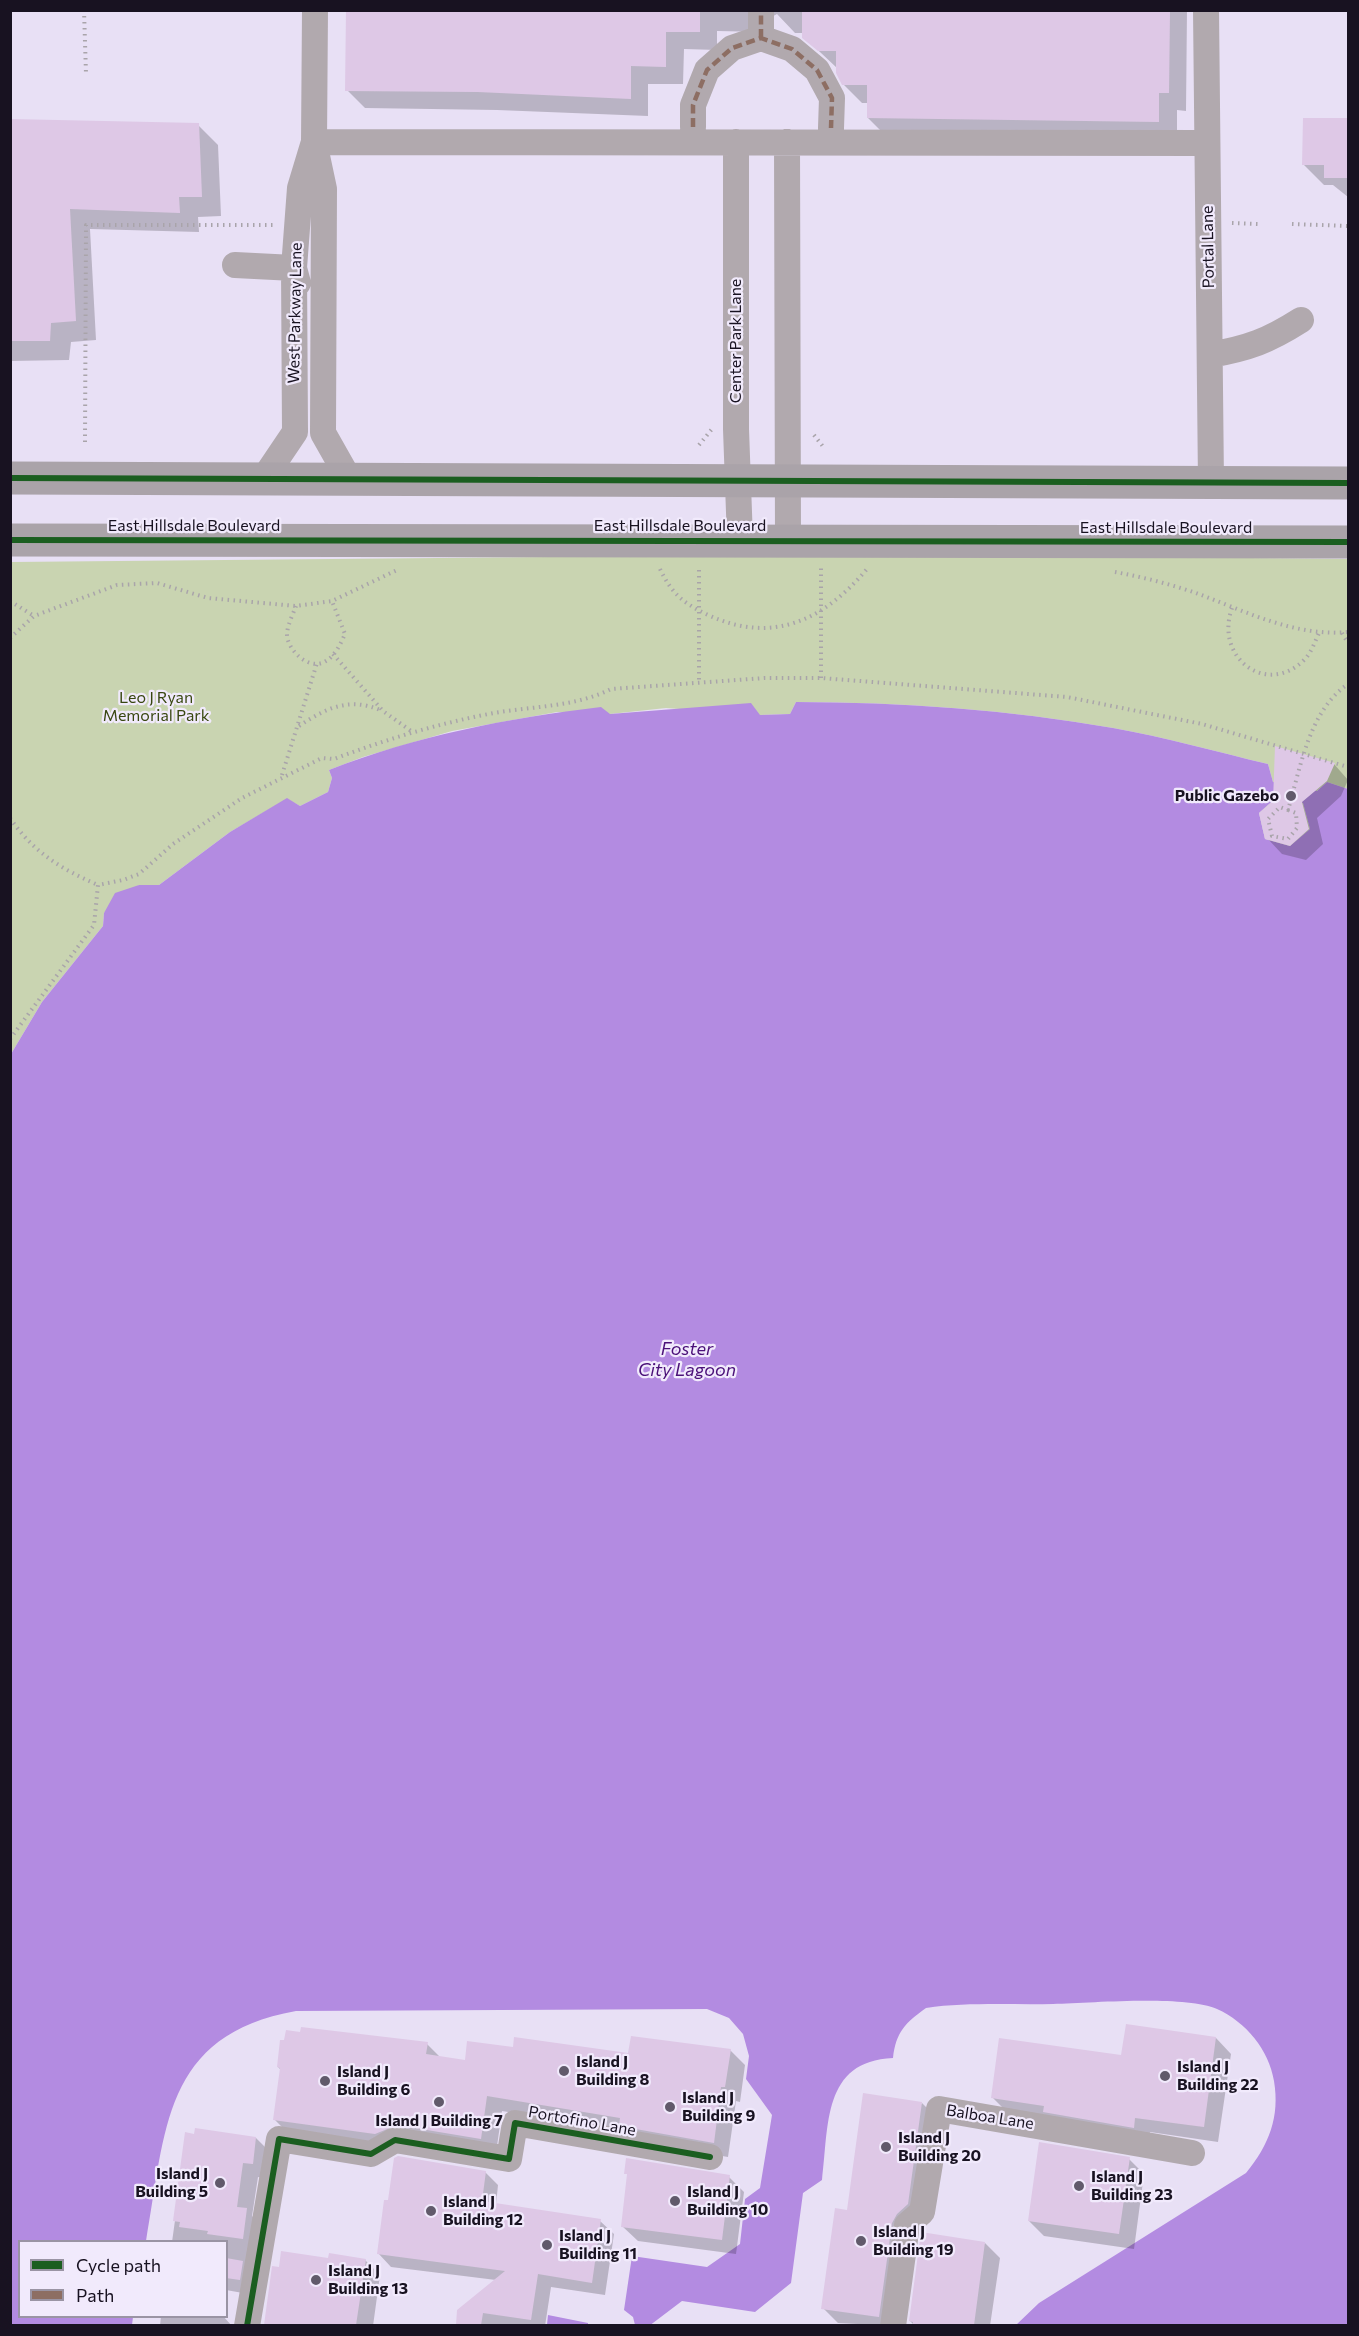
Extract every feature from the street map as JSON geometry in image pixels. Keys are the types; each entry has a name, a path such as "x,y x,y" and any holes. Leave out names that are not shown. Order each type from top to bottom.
{"main road":[{"path":"10,478 1348,483"},
{"name":"East Hillsdale Boulevard","path":"10,540 1348,542"}],"street":[{"name":"West Parkway Lane","path":"315,10 314,142 324,189 323,433 349,479"},
{"path":"761,10 761,38"},
{"name":"Portal Lane","path":"1206,10 1211,483"},
{"path":"693,127 693,105 707,70 732,48 761,38 792,49 816,70 832,98 831,128"},
{"name":"West Parkway Lane","path":"264,478 295,432 294,268 300,188 314,142"},
{"path":"314,142 1206,143"},
{"name":"Center Park Lane","path":"736,142 736,429 740,482 740,540"},
{"path":"787,142 788,540"},
{"path":"235,265 294,268 323,367"},
{"path":"1210,355 1250,348 1277,336 1301,320"},
{"name":"Balboa Lane","path":"893,2325 907,2225 922,2212 939,2109 1192,2153"},
{"name":"Portofino Lane","path":"247,2325 279,2139 371,2154 395,2140 509,2159 515,2123 710,2157"}],"path":[{"path":"84,10 86,74"},
{"path":"1232,223 1259,224"},
{"path":"1292,224 1348,226"},
{"path":"85,442 86,225 278,225"},
{"path":"699,445 712,428"},
{"path":"811,432 825,449"},
{"path":"669,568 659,568 670,589 701,611 748,629 774,628 802,621 841,597 867,568"},
{"path":"689,568 710,568"},
{"path":"699,568 701,611 699,683"},
{"path":"810,568 832,568"},
{"path":"821,568 821,678"},
{"path":"856,568 879,568"},
{"path":"10,638 34,616 117,585 157,584 208,598 296,606 332,601 399,569"},
{"path":"1105,571 1168,585 1272,622 1320,631 1348,632"},
{"path":"10,601 34,616"},
{"path":"296,606 287,633 291,650 306,661 326,662 345,634 332,601"},
{"path":"1232,608 1226,624 1232,652 1246,666 1265,674 1279,673 1297,666 1310,652 1320,631"},
{"path":"1341,633 1348,643"},
{"path":"333,654 382,711"},
{"path":"281,776 317,663"},
{"path":"10,818 33,848 72,874 98,885 139,874 173,844 242,798 281,776 322,758 334,759 412,731 495,713 589,700 611,689 821,678 1067,697 1202,724 1348,767"},
{"path":"1288,810 1316,720 1337,691 1348,684"},
{"path":"298,727 324,710 349,703 365,704 382,711 412,731"},
{"path":"1281,807 1288,810 1296,813 1297,828 1288,839 1272,836 1268,819 1281,807"},
{"path":"11,1038 94,925 98,885"}],"green space":[{"name":"Leo J Ryan Memorial Park","path":"866,554 1348,559 1348,789 1327,782 1303,803 1310,829 1290,846 1265,839 1259,813 1278,796 1286,783 1273,782 1268,764 1113,728 1034,716 955,708 796,702 790,714 760,715 666,708 610,714 557,712 452,731 363,757 329,770 332,778 328,792 300,806 287,799 230,832 159,885 139,885 104,913 103,926 42,1002 11,1054 11,562"}],"water":[{"name":"Foster City Lagoon","path":"796,702 915,705 1034,716 1171,740 1268,764 1273,782 1287,783 1278,796 1259,813 1265,839 1290,846 1310,829 1303,803 1297,801 1302,786 1317,791 1327,782 1348,789 1348,2325 1016,2325 1039,2303 1246,2173 1267,2141 1274,2119 1274,2081 1267,2058 1246,2029 1217,2009 1202,2005 1183,2002 1138,2001 973,2004 926,2008 912,2018 899,2035 893,2058 870,2062 853,2071 841,2084 829,2118 822,2180 803,2193 791,2283 755,2312 682,2301 649,2326 635,2325 633,2317 624,2310 632,2256 707,2267 740,2244 745,2199 760,2188 772,2115 746,2079 749,2056 743,2034 729,2018 707,2009 296,2011 252,2023 219,2042 195,2065 178,2094 167,2126 159,2162 146,2240 18,2240 18,2318 133,2318 132,2325 11,2326 11,1054 42,1002 103,926 104,913 115,893 139,885 159,885 230,832 287,798 300,806 328,792 332,778 329,770 429,738 566,711 601,707 610,714 751,703 760,715 790,714"},
{"path":"548,2315 588,2323 588,2325 547,2325"}],"building":[{"path":"346,10 700,10 700,32 666,32 666,67 631,66 631,99 478,92 345,91"},
{"path":"802,10 1170,10 1169,93 1159,93 1159,122 867,118 867,85 842,85 836,73 836,51 818,51 802,38"},
{"path":"1303,118 1348,118 1348,178 1324,178 1324,165 1302,165"},
{"path":"10,119 199,123 202,197 179,197 180,213 70,209 76,321 51,323 50,341 10,341"},
{"name":"Public Gazebo","path":"1275,746 1335,763 1327,781 1302,802 1309,829 1290,846 1265,839 1259,813 1273,801"},
{"path":"1126,2024 1216,2037 1204,2127 1135,2118 1134,2128 1043,2112 1044,2106 991,2098 999,2038 1121,2055"},
{"path":"301,2027 428,2042 426,2054 465,2060 467,2041 513,2047 514,2037 628,2053 631,2036 731,2049 725,2087 721,2087 714,2143 619,2126 620,2118 487,2096 481,2139 397,2125 375,2134 273,2120 280,2068 277,2067 280,2040 284,2040 286,2030 300,2032"},
{"path":"863,2093 922,2102 908,2204 897,2214 892,2223 879,2317 821,2309 835,2208 847,2210"},
{"name":"Island J Building 5","path":"195,2128 256,2137 253,2164 243,2163 237,2207 247,2208 243,2239 179,2227 180,2222 173,2221 185,2132 194,2134"},
{"name":"Island J Building 23","path":"1039,2142 1130,2157 1119,2234 1028,2221"},
{"path":"398,2156 486,2171 482,2201 601,2219 592,2283 538,2274 531,2320 483,2313 481,2325 456,2325 457,2310 505,2271 377,2254 384,2200 388,2200 394,2158"},
{"name":"Island J Building 10","path":"626,2158 730,2175 722,2240 621,2227 627,2174 624,2174"},
{"path":"921,2232 985,2242 974,2325 913,2325 913,2322 909,2321"},
{"name":"Island J Building 13","path":"281,2251 328,2258 329,2253 366,2259 356,2325 264,2325 272,2266 279,2267"},
{"path":"228,2258 243,2261 240,2280 228,2278"}],"marked path":[{"path":"761,10 761,38"},
{"path":"693,127 693,105 707,70 732,48 761,38 792,49 817,70 832,98 831,128"}],"cycle path":[{"path":"10,478 1348,483"},
{"path":"10,540 1348,542"},
{"path":"247,2326 279,2139 371,2154 395,2140 509,2159 515,2123 710,2157"}],"place":[{"name":"Public Gazebo","path":"1291,796"},
{"name":"Island J Building 8","path":"564,2071"},
{"name":"Island J Building 22","path":"1165,2076"},
{"name":"Island J Building 6","path":"325,2081"},
{"name":"Island J Building 7","path":"439,2102"},
{"name":"Island J Building 9","path":"670,2107"},
{"name":"Island J Building 20","path":"886,2147"},
{"name":"Island J Building 5","path":"220,2183"},
{"name":"Island J Building 23","path":"1079,2186"},
{"name":"Island J Building 10","path":"675,2201"},
{"name":"Island J Building 12","path":"431,2211"},
{"name":"Island J Building 19","path":"861,2241"},
{"name":"Island J Building 11","path":"547,2245"},
{"name":"Island J Building 13","path":"316,2280"}]}
